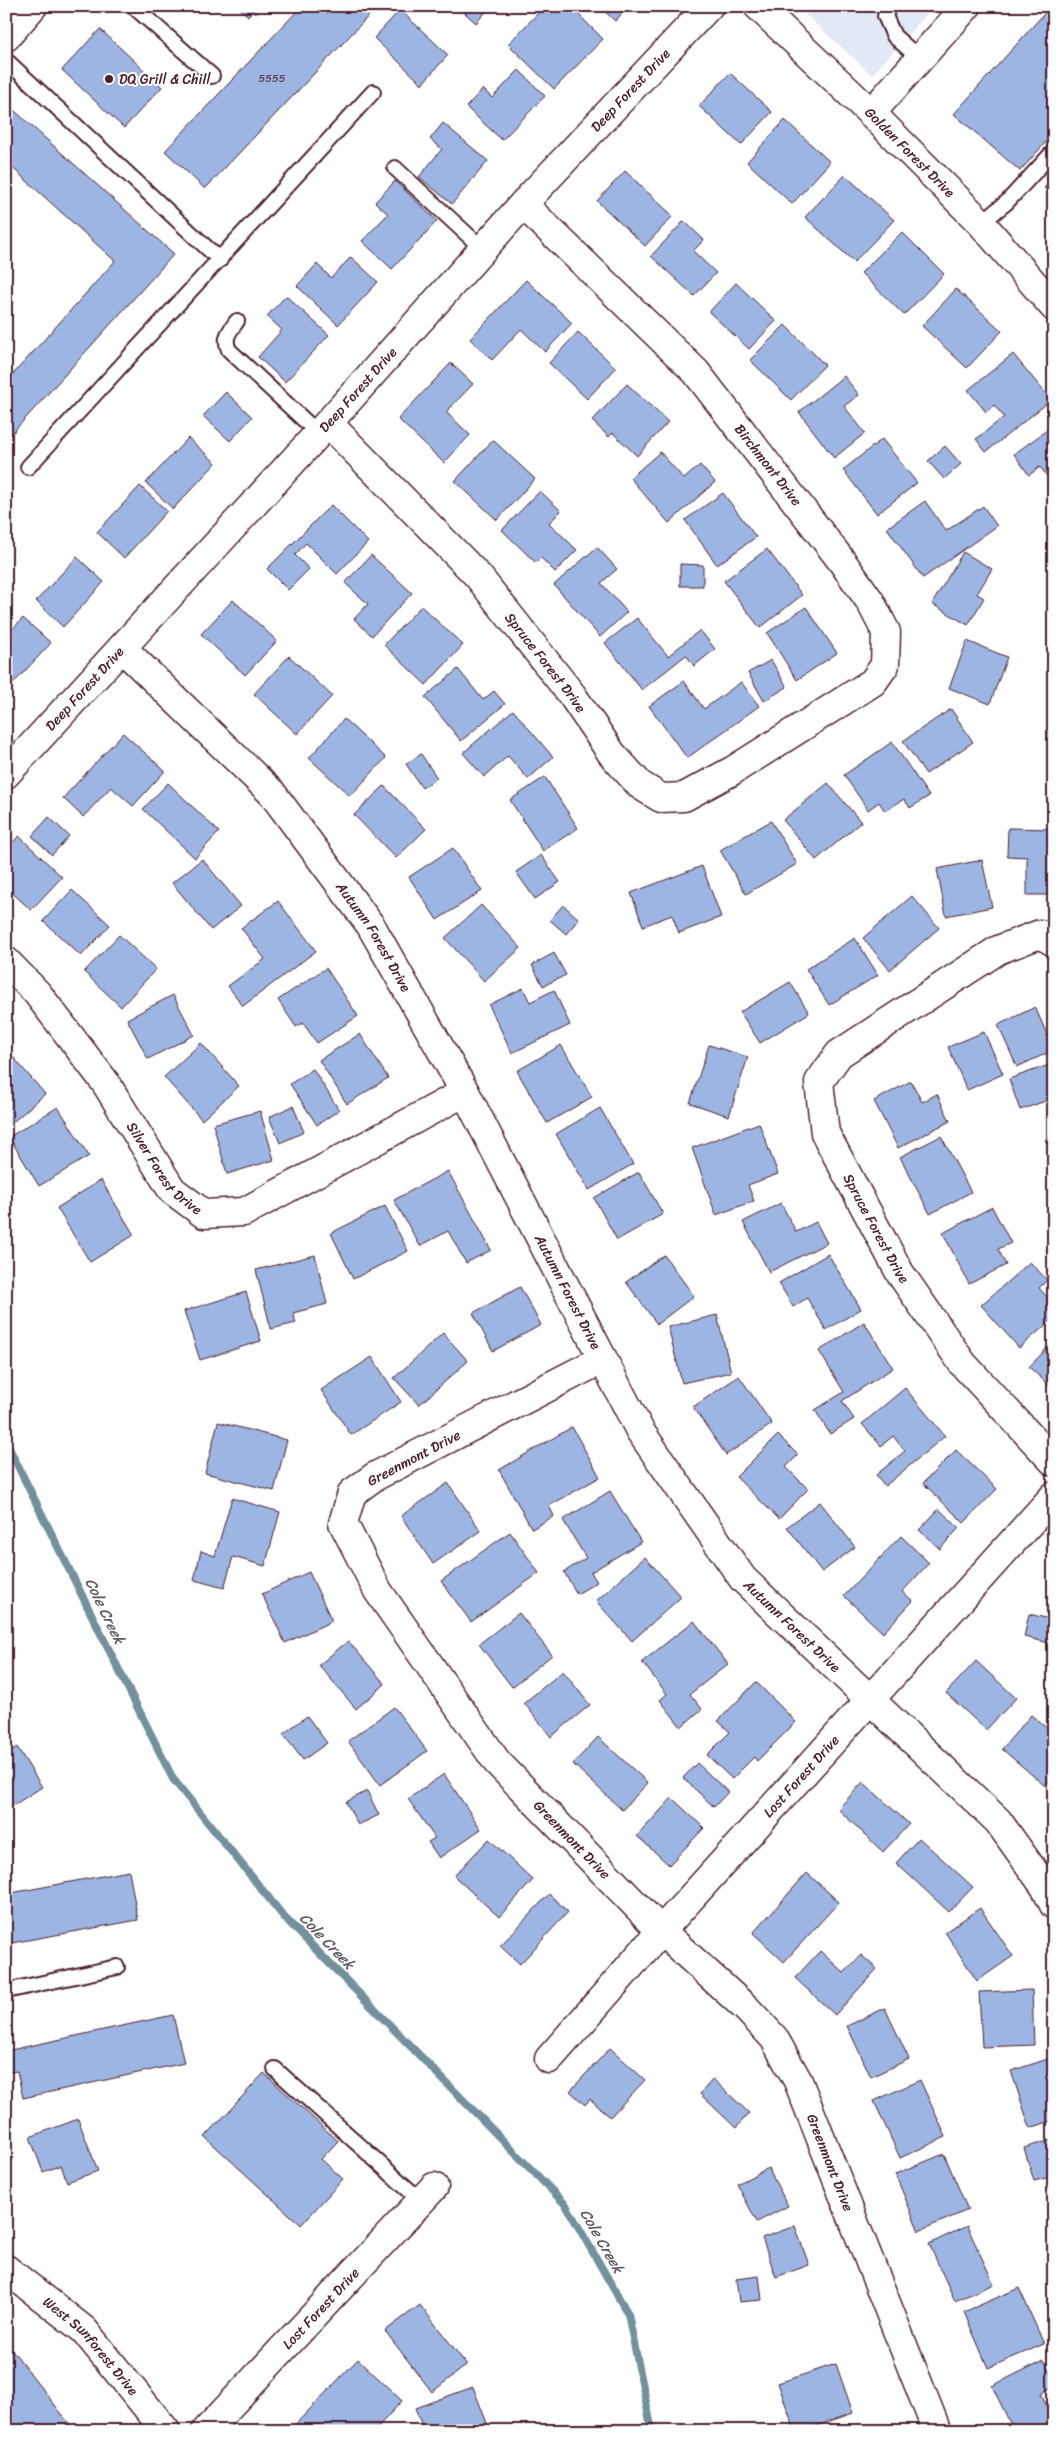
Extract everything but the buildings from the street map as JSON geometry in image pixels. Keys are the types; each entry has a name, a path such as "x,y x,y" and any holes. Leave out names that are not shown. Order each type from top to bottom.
{"street":[{"path":"6,37 33,6"},
{"name":"Deep Forest Drive","path":"6,774 324,429 523,204 710,6"},
{"name":"Golden Forest Drive","path":"758,6 871,113 981,223 1054,307"},
{"path":"871,113 967,6"},
{"name":"Birchmont Drive","path":"523,204 696,372 841,560 870,601 886,632 885,665 873,682 788,736"},
{"name":"Spruce Forest Drive","path":"324,429 478,576 572,695 612,754 640,786 661,798 684,798 788,736"},
{"name":"Autumn Forest Drive","path":"122,648 272,793 371,926 465,1092 640,1431 743,1578 870,1701 998,1820 1045,1887 1054,1905"},
{"name":"Spruce Forest Drive","path":"1054,942 1040,934 998,950 839,1054 819,1082 825,1133 905,1281 963,1364 1054,1462"},
{"name":"Silver Forest Drive","path":"6,961 37,993 105,1082 172,1190 204,1214 244,1212 465,1092"},
{"name":"Greenmont Drive","path":"603,1359 374,1477 352,1493 344,1523 378,1591 497,1762 661,1931 747,2009 774,2038 798,2081 937,2431"},
{"name":"Lost Forest Drive","path":"549,2059 661,1931 1054,1496"},
{"name":"Lost Forest Drive","path":"206,2431 427,2194"},
{"name":"West Sunforest Drive","path":"6,2269 84,2330 166,2431"}],"lane":[{"path":"133,6 212,76"},
{"path":"889,6 885,16 894,36 920,59"},
{"path":"6,60 220,260"},
{"path":"28,467 373,92"},
{"path":"981,223 1007,202 1054,151"},
{"path":"395,168 483,249"},
{"path":"237,321 227,335 226,343 229,350 324,429"},
{"path":"6,1991 117,1967"},
{"path":"275,2069 427,2194"}],"shaded area":[{"path":"796,6 934,6 872,75"}],"waterway":[{"name":"Cole Creek","path":"6,1442 173,1779 284,1917 566,2205 628,2314 652,2431"}],"place":[{"name":"DQ Grill & Chill","path":"109,79"}]}
